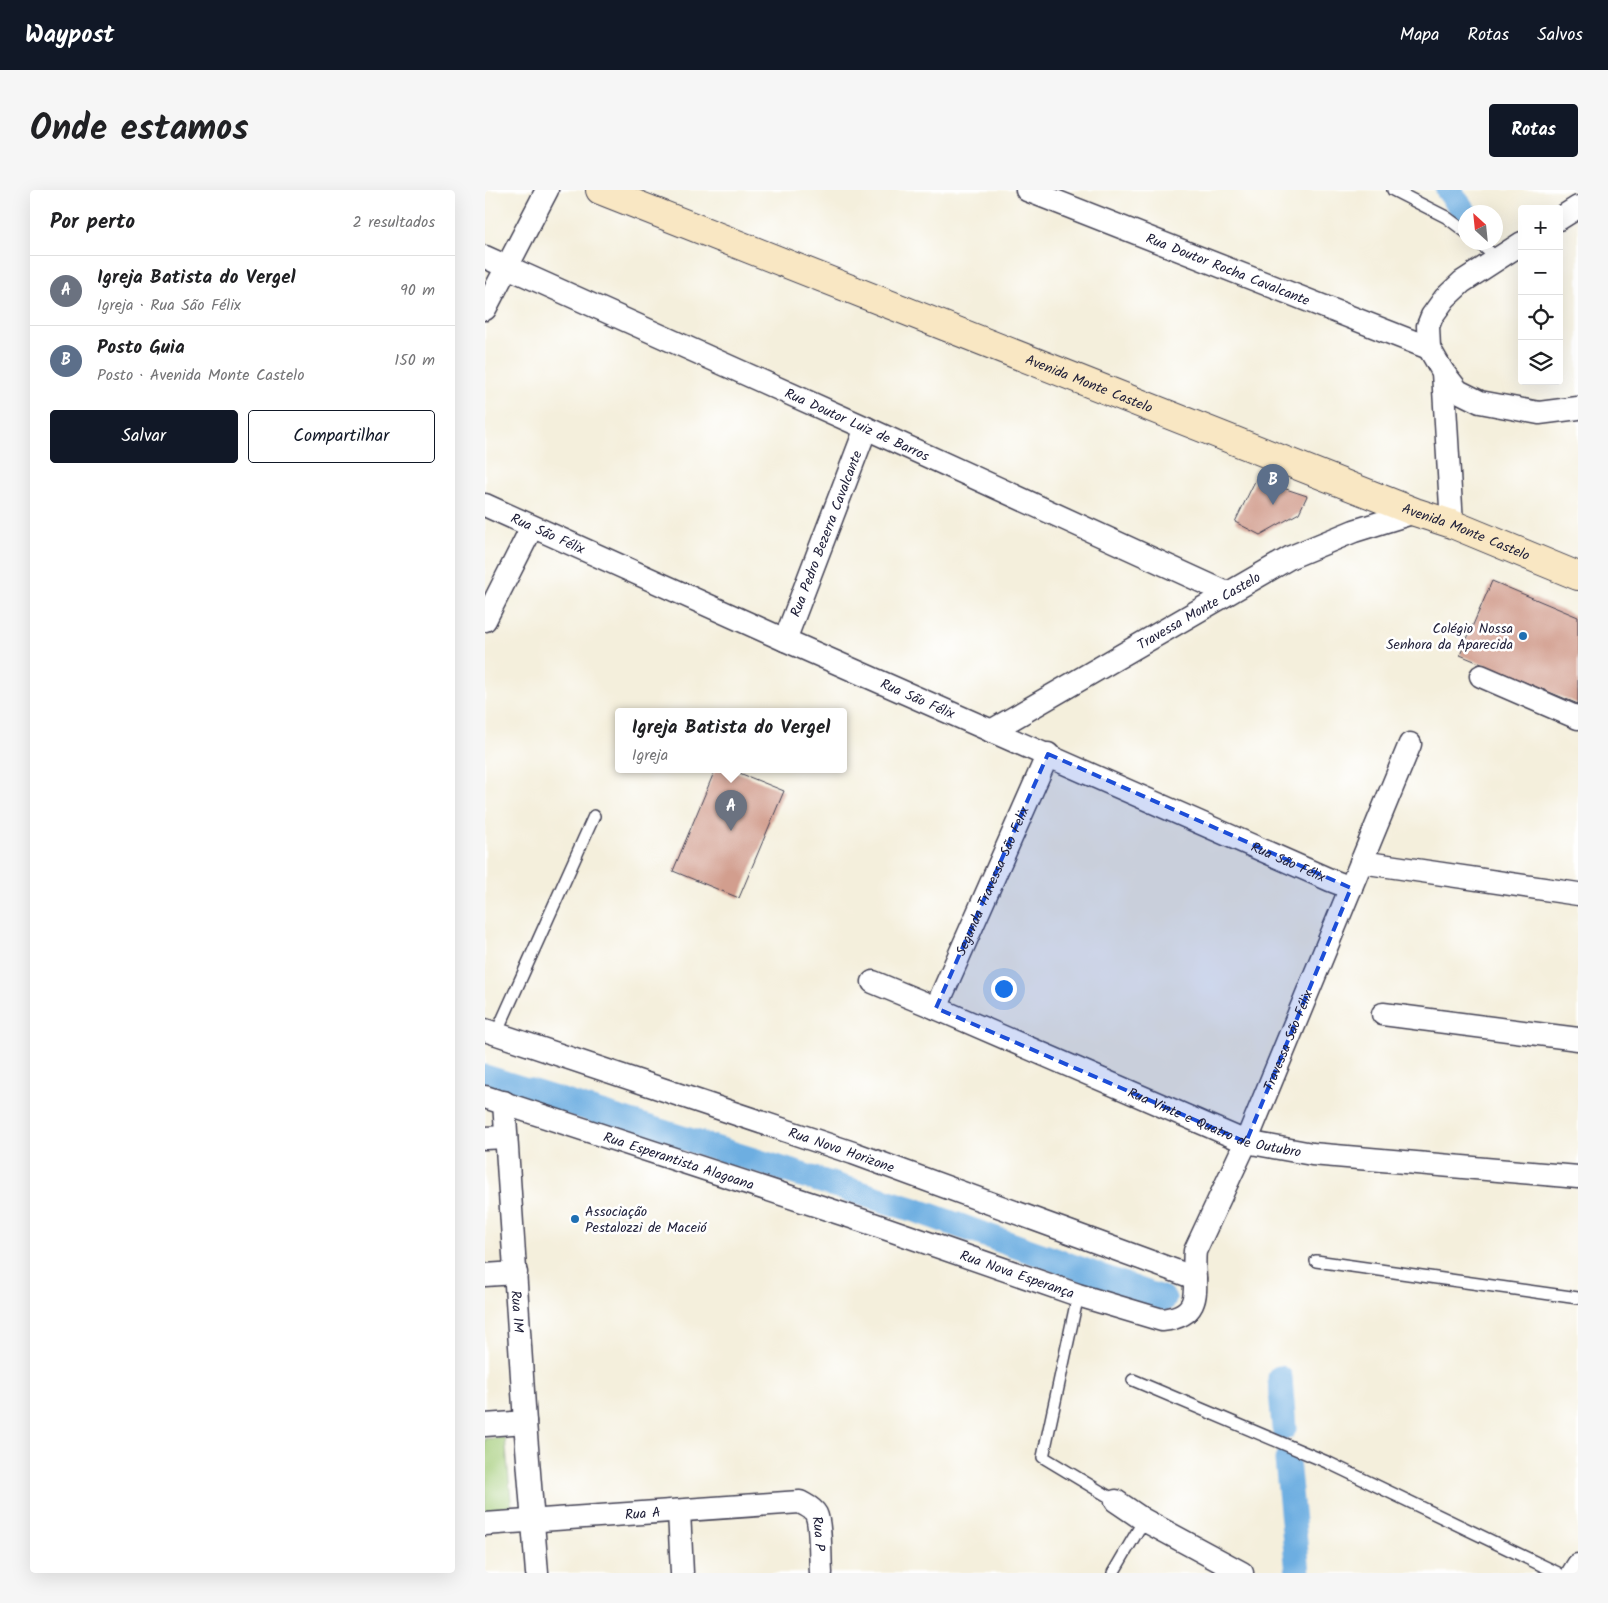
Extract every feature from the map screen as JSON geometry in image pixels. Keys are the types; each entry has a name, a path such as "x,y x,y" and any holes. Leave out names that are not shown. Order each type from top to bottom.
{"street":[{"path":"485,310 547,190"},
{"name":"Avenida Monte Castelo","path":"600,190 1415,512 1452,524 1578,576"},
{"name":"Rua Doutor Rocha Cavalcante","path":"1027,190 1429,348"},
{"path":"1563,216 1578,206"},
{"path":"1518,246 1463,282 1445,298 1432,316 1428,326 1429,348 1443,372 1458,390 1480,402 1539,413 1578,408"},
{"name":"Rua Doutor Luiz de Barros","path":"485,258 1227,593"},
{"path":"1443,372 1452,524"},
{"name":"Rua Pedro Bezerra Cavalcante","path":"785,640 865,428"},
{"name":"Rua São Félix","path":"485,505 785,640 1351,888"},
{"name":"Travessa Monte Castelo","path":"991,731 1291,557 1355,531 1415,512"},
{"path":"485,620 533,527"},
{"path":"1481,676 1578,718"},
{"name":"Travessa São Félix","path":"1163,1320 1175,1319 1187,1311 1194,1303 1195,1278 1193,1262 1195,1251 1246,1142 1410,744"},
{"name":"Segunda Travessa São Felix","path":"936,1008 1048,754"},
{"path":"1361,862 1578,894"},
{"name":"Rua Vinte e Quatro de Outubro","path":"873,982 1246,1142 1312,1154 1578,1177"},
{"path":"1383,1014 1578,1039"},
{"name":"Rua Novo Horizone","path":"491,1032 853,1153 1195,1278"},
{"name":"Rua 1M","path":"495,1099 495,1138 516,1273 537,1573"},
{"name":"Rua Esperantista Alagoana","path":"495,1099 873,1224"},
{"name":"Rua Nova Esperança","path":"873,1224 1079,1295 1163,1320"},
{"path":"485,1275 516,1273"},
{"path":"485,1425 525,1422"},
{"path":"1116,1501 1144,1520 1242,1573"},
{"name":"Rua A","path":"485,1524 679,1512 800,1502"},
{"name":"Rua P","path":"800,1502 816,1514 821,1573"},
{"path":"679,1512 682,1573"}],"lane":[{"path":"1393,190 1446,217 1458,226"},
{"path":"1487,250 1498,259"},
{"path":"491,1032 594,816"},
{"path":"1316,1261 1578,1298"},
{"path":"1079,1295 1043,1457 1116,1501"},
{"path":"1133,1380 1329,1462 1572,1571"},
{"path":"1113,1573 1144,1520"}],"highlighted area":[{"path":"1048,754 1351,888 1246,1142 936,1008"}],"green space":[{"path":"505,1437 512,1511 485,1512 485,1439"}],"building":[{"path":"1256,479 1307,496 1299,513 1260,535 1235,522"},
{"name":"Colégio Nossa Senhora da Aparecida","path":"1492,581 1578,617 1578,704 1460,655"},
{"path":"714,773 739,773 784,791 739,898 673,871"}],"waterway":[{"path":"1448,190 1459,205"},
{"path":"485,1077 918,1211 1164,1299"},
{"path":"1280,1378 1284,1428"},
{"path":"1287,1460 1298,1573"}],"place":[{"name":"Posto Guia","path":"1273,505"},
{"name":"Colégio Nossa Senhora da Aparecida","path":"1523,636"},
{"name":"Igreja Batista do Vergel","path":"731,831"},
{"name":"Associação Pestalozzi de Maceió","path":"575,1219"}]}
